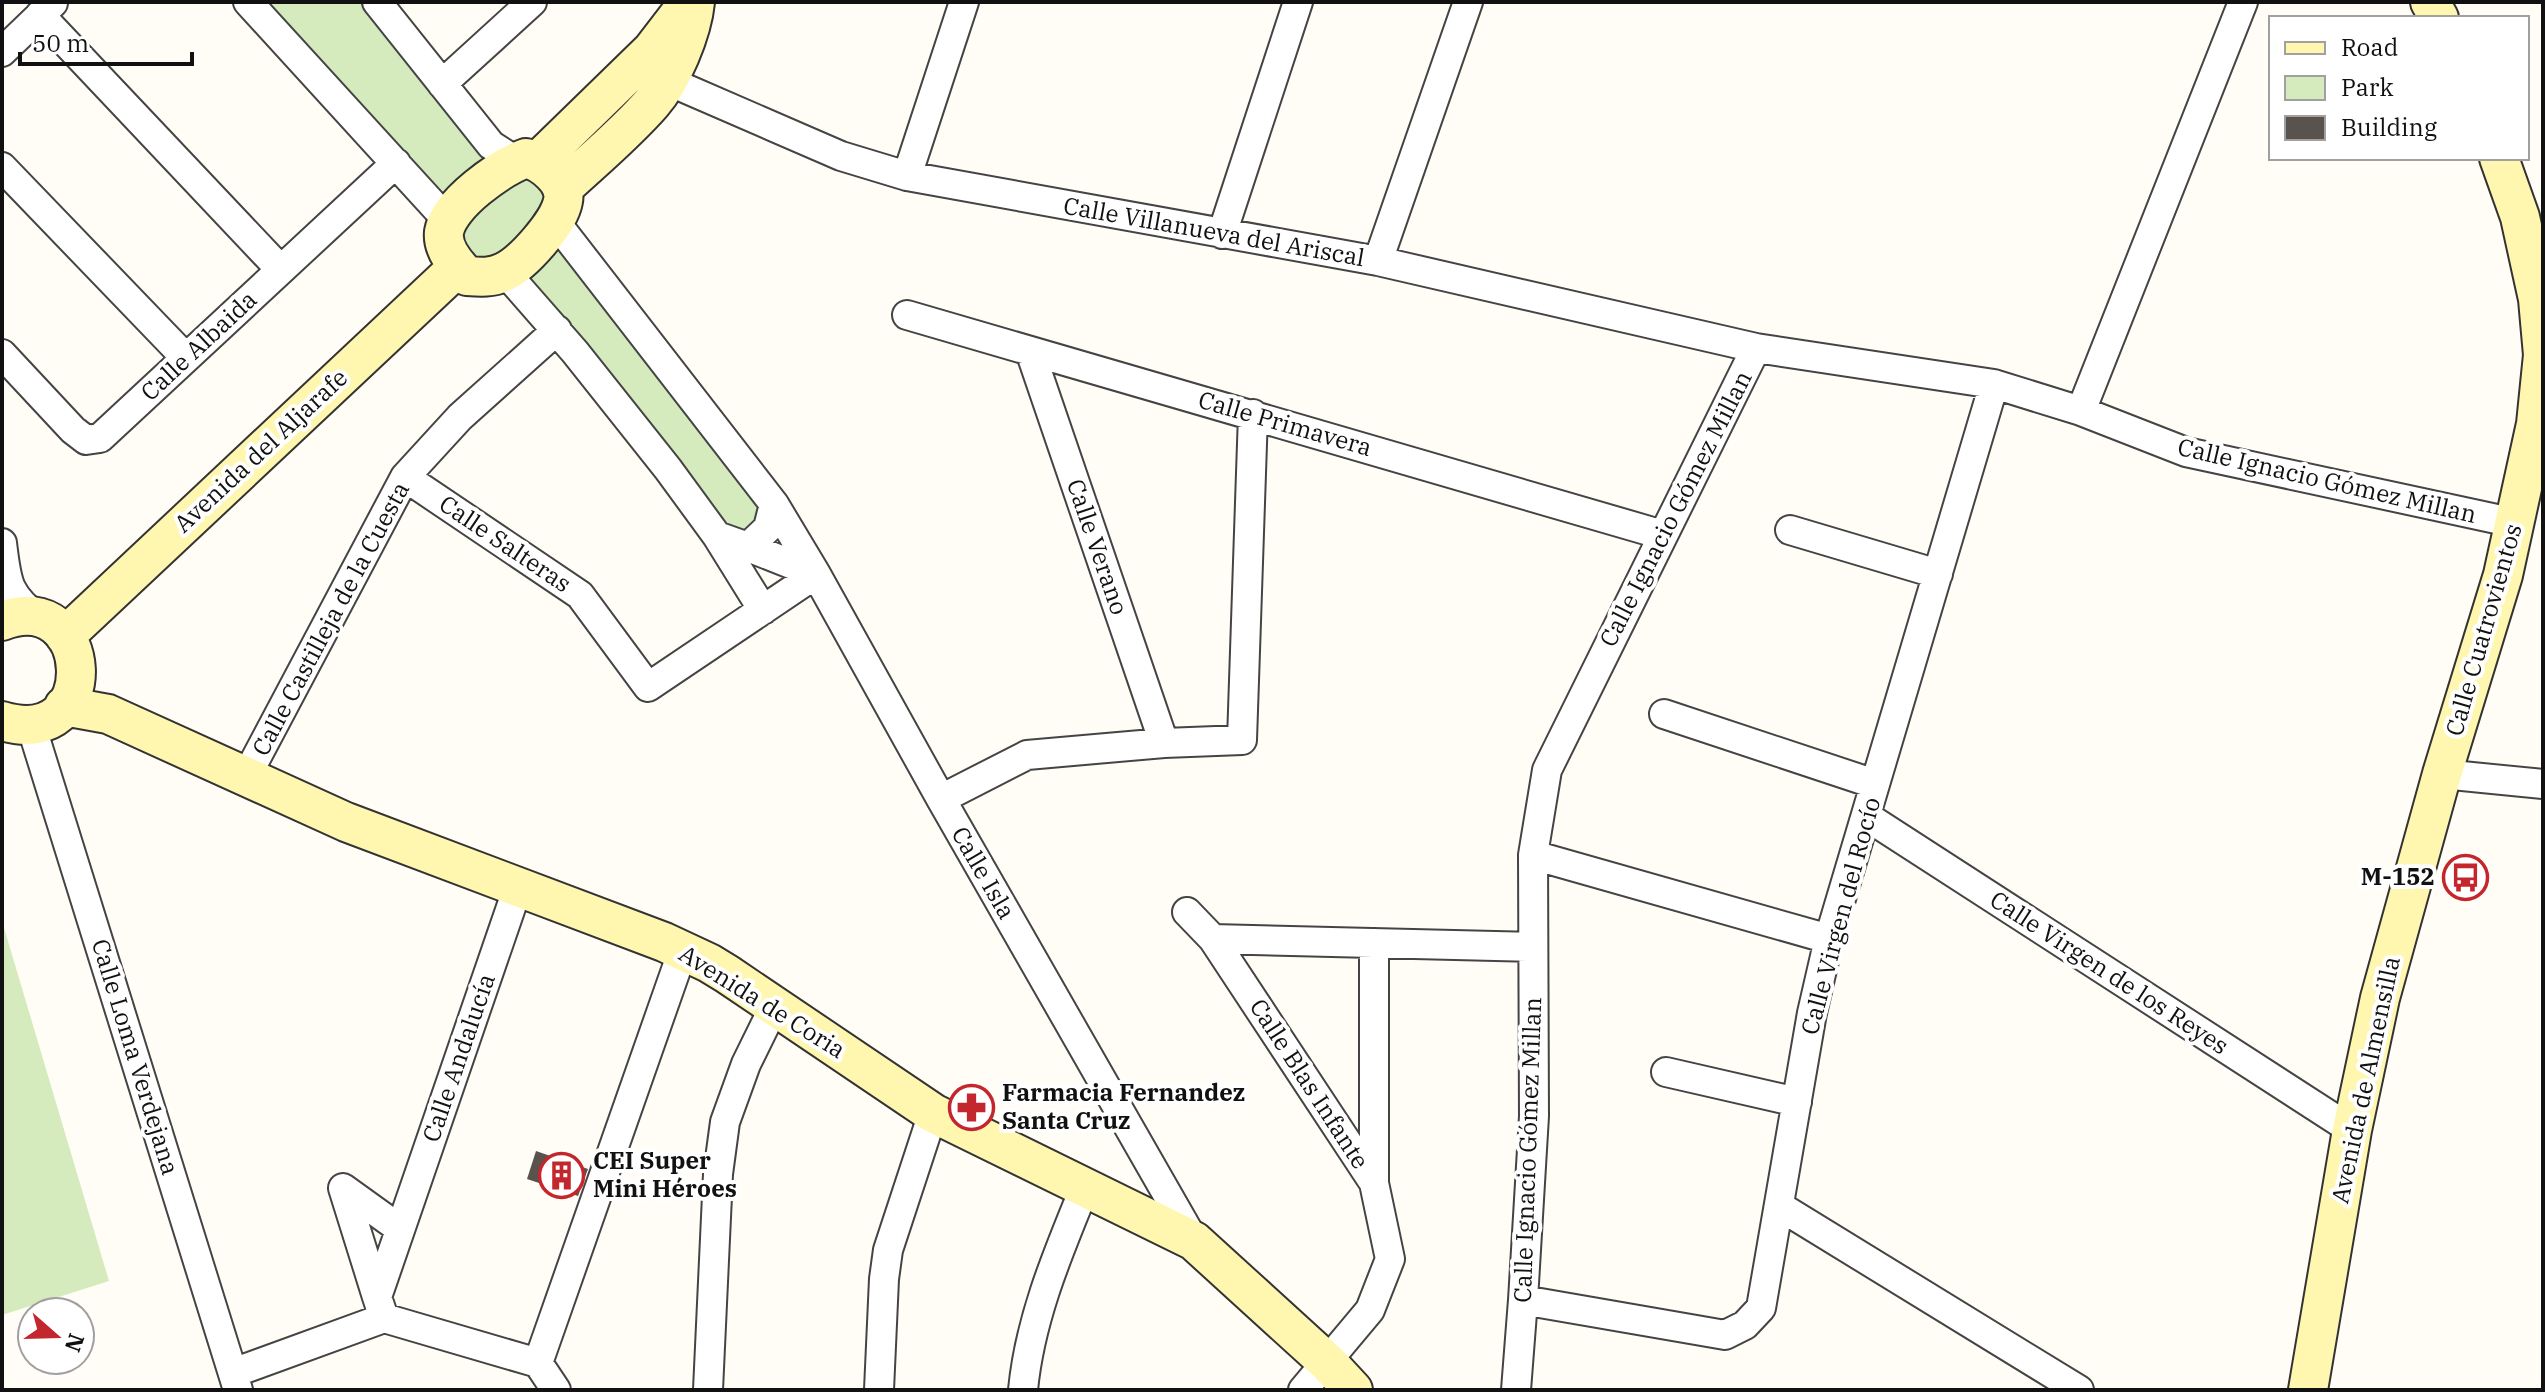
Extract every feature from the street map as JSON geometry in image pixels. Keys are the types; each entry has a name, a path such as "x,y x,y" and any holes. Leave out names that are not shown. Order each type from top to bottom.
{"main road":[{"path":"687,2 652,50 527,161 496,171 478,186 448,221 444,235 448,253 467,276 484,278 505,272 530,251 558,204 653,102 673,68 694,15 695,2"},
{"name":"Calle Cuatrovientos","path":"2442,774 2503,575 2515,523 2535,477 2536,424 2543,355 2535,285 2520,217 2500,160"},
{"path":"527,161 553,175 558,204"},
{"name":"Avenida del Aljarafe","path":"35,625 458,267"},
{"path":"16,723 55,715 64,706 76,683 74,651 35,625"},
{"name":"Avenida de Coria","path":"64,706 108,714 346,822 683,950 709,963 933,1113 1194,1241 1315,1376 1353,1390"},
{"name":"Avenida de Almensilla","path":"2308,1390 2352,1130 2380,998 2442,774"}],"street":[{"path":"248,2 448,221"},
{"path":"377,2 491,145 527,161"},
{"path":"442,84 532,2"},
{"path":"907,176 964,2"},
{"path":"1222,234 1298,2"},
{"path":"1378,261 1468,2"},
{"path":"2081,411 2243,2"},
{"path":"2,52 47,9 280,269"},
{"name":"Calle Villanueva del Ariscal","path":"682,87 841,156 907,176 1378,261 1756,348"},
{"name":"Calle Albaida","path":"2,354 73,430 86,440 100,438 396,163"},
{"path":"2,167 185,357"},
{"name":"Calle Isla","path":"558,204 774,504 1194,1241"},
{"path":"505,272 557,330 668,469 717,536 763,610"},
{"name":"Calle Primavera","path":"907,315 1663,535"},
{"name":"Calle Castilleja de la Cuesta","path":"246,777 405,477 460,417 557,330"},
{"name":"Calle Ignacio Gómez Millan","path":"1516,1390 1534,1116 1533,855 1547,770 1756,348 1994,384 2081,411 2186,452 2515,523"},
{"name":"Calle Verano","path":"1030,351 1164,743"},
{"name":"Calle Virgen del Rocío","path":"1523,1300 1725,1335 1745,1325 1761,1308 1812,1013 1829,939 1994,384"},
{"path":"941,799 1027,755 1164,743 1242,740 1253,414"},
{"name":"Calle Salteras","path":"405,477 580,595 648,687 816,574"},
{"path":"748,547 768,528 774,504"},
{"path":"1790,530 1938,574"},
{"path":"717,536 816,574"},
{"path":"2,543 4,589 35,625"},
{"path":"1664,714 1875,784"},
{"name":"Calle Loma Verdejana","path":"16,723 235,1381"},
{"path":"2442,774 2543,784"},
{"name":"Calle Virgen de los Reyes","path":"1866,816 2352,1130"},
{"path":"1533,855 1829,939"},
{"name":"Calle Andalucía","path":"381,1308 400,1229 518,887"},
{"name":"Calle Blas Infante","path":"1187,912 1213,939 1374,1183 1390,1259 1370,1310 1315,1376"},
{"path":"1213,939 1533,947"},
{"path":"1374,943 1374,1183"},
{"path":"538,1363 683,950"},
{"path":"708,1390 718,1174 725,1122 746,1064 775,1005"},
{"path":"1666,1072 1797,1102"},
{"path":"879,1390 888,1250 933,1113"},
{"path":"1023,1390 1025,1367 1045,1284 1085,1187"},
{"path":"381,1308 343,1188 400,1229"},
{"path":"1779,1206 2079,1390"},
{"path":"235,1381 381,1308 538,1363 556,1390"}],"green space":[{"path":"263,2 368,2 488,159 445,200"},
{"path":"525,178 540,188 546,204 508,254 476,261 459,240 477,205"},
{"path":"552,237 761,502 762,517 751,534 730,532 520,271"},
{"path":"2,921 109,1281 62,1296 16,1296 16,1311 2,1315"}],"building":[{"name":"CEI Super Mini Héroes","path":"536,1151 588,1169 578,1196 527,1179"}],"place":[{"name":"M-152","path":"2466,877"},
{"name":"Farmacia Fernandez Santa Cruz","path":"971,1107"},
{"name":"CEI Super Mini Héroes","path":"562,1175"}]}
